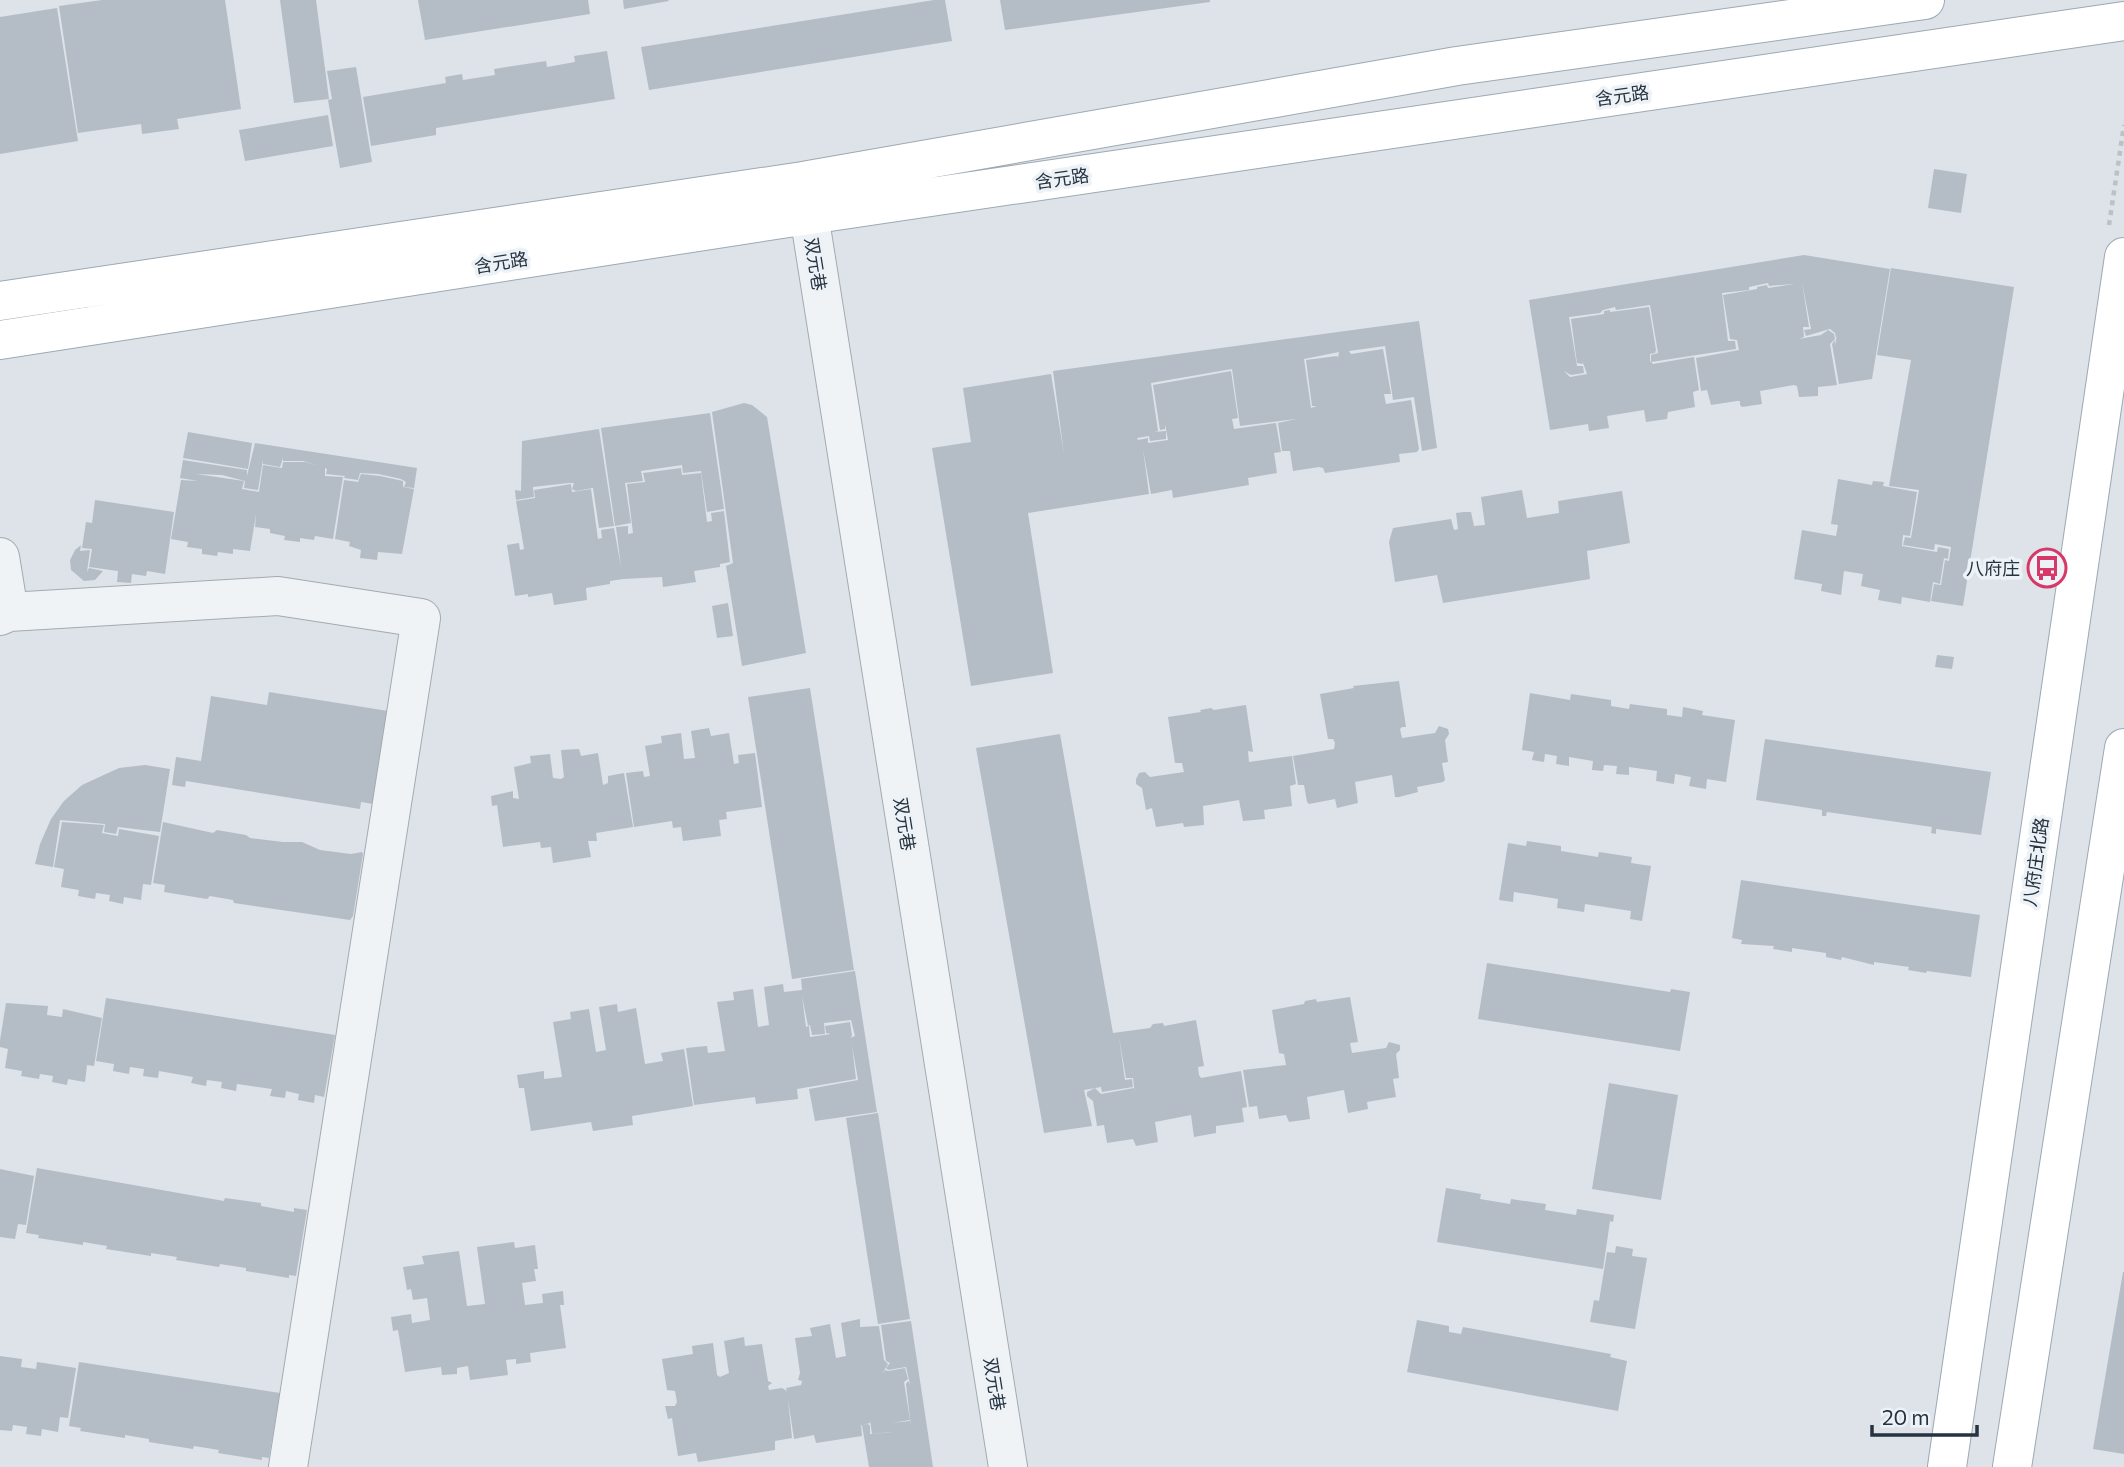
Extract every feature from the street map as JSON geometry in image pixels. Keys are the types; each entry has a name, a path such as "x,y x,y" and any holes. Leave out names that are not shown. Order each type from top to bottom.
{"main road":[{"name":"含元路","path":"0,340 806,198 1457,66 1804,8 1925,0"},
{"name":"含元路","path":"0,301 806,198 2124,21"},
{"name":"八府庄北路","path":"1947,1467 2124,257"},
{"path":"2012,1467 2124,748"}],"street":[{"name":"双元巷","path":"806,198 1008,1467"},
{"path":"0,557 5,614 278,596 421,618 288,1467"}],"building":[{"path":"102,0 225,0 241,109 177,119 179,129 142,134 141,124 78,133 59,6"},
{"path":"280,0 316,0 329,99 294,103"},
{"path":"418,0 588,0 590,14 425,40"},
{"path":"623,0 668,0 669,1 624,9"},
{"path":"945,0 952,41 649,90 641,47"},
{"path":"1000,0 1210,0 1210,2 1005,30"},
{"path":"57,8 78,141 0,154 0,17"},
{"path":"607,51 615,99 436,128 436,135 371,146 363,97 446,83 445,77 462,74 463,80 495,75 494,69 546,61 547,67 575,62 574,56"},
{"path":"356,67 372,162 340,168 328,100 332,99 327,71"},
{"path":"328,115 333,146 245,161 239,130"},
{"path":"1934,169 1967,174 1961,213 1928,208"},
{"path":"1804,255 1890,269 1872,379 1839,384 1832,344 1835,340 1836,346 1838,336 1836,338 1835,333 1830,329 1833,328 1806,336 1804,330 1811,329 1802,282 1809,327 1803,327 1804,337 1799,339 1821,335 1828,330 1834,334 1835,339 1830,344 1837,385 1818,387 1818,396 1799,397 1797,386 1794,385 1760,391 1762,404 1742,407 1740,401 1711,405 1707,390 1701,391 1696,358 1739,350 1737,340 1730,339 1723,295 1757,289 1767,285 1768,288 1794,284 1769,286 1768,283 1749,287 1749,290 1722,293 1728,341 1735,341 1736,349 1651,362 1653,364 1694,357 1699,390 1693,392 1695,407 1668,412 1667,419 1646,422 1644,410 1607,416 1609,428 1589,431 1588,424 1550,430 1529,300","holes":["1650,305 1658,353 1651,355 1651,362 1650,354 1656,350 1649,307 1610,312 1604,311 1604,314 1571,319 1577,363 1583,364 1582,360 1587,374 1570,377 1564,371 1571,375 1584,373 1583,366 1577,366 1569,317 1600,313 1603,310 1615,307 1616,310"]},
{"path":"1891,268 2014,287 1963,606 1931,601 1934,584 1941,585 1945,560 1949,561 1951,547 1935,544 1934,550 1903,545 1905,537 1911,538 1919,490 1889,486 1911,360 1877,355"},
{"path":"1419,321 1437,448 1422,451 1414,397 1393,400 1385,346 1349,351 1351,354 1383,349 1391,394 1384,394 1386,404 1411,400 1419,449 1417,452 1399,454 1400,462 1325,473 1323,468 1319,467 1293,471 1290,451 1282,451 1278,423 1296,419 1240,426 1232,369 1151,383 1158,431 1154,432 1166,431 1166,439 1150,441 1149,436 1137,438 1148,438 1148,443 1168,440 1165,424 1165,429 1160,430 1153,385 1231,371 1238,418 1232,419 1234,429 1276,423 1281,452 1274,453 1277,473 1248,478 1249,485 1173,498 1172,490 1151,494 1143,449 1149,494 1028,513 1053,673 971,686 932,448 971,442 963,388 1051,374 1064,454 1053,371","holes":["1339,352 1338,358 1306,360 1312,406 1317,406 1311,408 1304,359"]},
{"path":"744,403 752,405 767,417 806,653 742,666 726,566 733,563 712,412"},
{"path":"710,413 724,509 707,512 701,471 683,473 682,465 641,471 643,481 625,483 631,523 615,526 601,428"},
{"path":"599,429 614,526 599,528 593,488 576,491 572,489 574,483 533,487 534,497 516,500 515,490 521,491 522,441"},
{"path":"188,432 252,443 248,469 183,458"},
{"path":"255,443 417,468 414,488 404,487 406,482 401,479 360,473 358,480 344,478 345,476 326,474 325,468 325,476 343,477 333,539 315,536 314,540 300,538 300,542 284,540 285,536 270,533 270,529 255,527 256,514 250,551 233,549 233,554 202,554 202,549 187,547 188,542 171,539 181,480 198,481 180,478 183,460 247,470 247,476","holes":["283,458 283,461 303,461 320,466 305,462 283,462 282,468 263,465 259,492 242,489 244,481 196,474 222,475 245,481 244,488 258,490 263,460 263,464 280,467"]},
{"path":"681,468 682,475 701,473 707,522 712,521 711,513 724,511 730,562 720,564 720,567 694,571 696,582 663,587 662,577 610,581 610,584 586,588 587,600 554,605 552,593 515,596 507,545 519,543 520,550 524,549 516,501 535,498 534,490 571,484 572,492 591,489 598,539 602,538 601,530 614,528 621,567 616,527 628,526 628,534 633,533 627,484 645,482 643,473"},
{"path":"361,474 403,481 403,487 414,489 402,554 378,552 377,560 360,558 361,550 349,546 350,542 335,539 344,480 358,482"},
{"path":"1838,479 1872,485 1873,481 1884,482 1883,486 1917,492 1910,536 1903,535 1902,546 1937,552 1938,547 1949,549 1948,559 1944,558 1940,584 1933,582 1930,602 1902,597 1901,604 1878,600 1880,590 1861,586 1863,574 1844,571 1841,595 1821,591 1822,584 1794,579 1802,530 1836,536 1838,525 1831,524"},
{"path":"1522,490 1527,518 1559,513 1558,501 1622,491 1630,543 1587,551 1590,579 1443,603 1437,575 1395,582 1389,542 1393,528 1451,519 1454,530 1458,529 1456,513 1464,512 1471,512 1474,526 1485,525 1481,497"},
{"path":"95,500 174,512 165,574 147,571 146,576 132,574 131,583 117,582 118,571 89,567 92,549 82,548 86,522 92,523"},
{"path":"81,545 80,551 90,550 87,572 89,568 103,571 95,580 84,581 71,570 70,560"},
{"path":"728,603 733,636 717,638 712,606"},
{"path":"1937,655 1954,657 1952,669 1935,667"},
{"path":"1399,681 1406,727 1400,729 1402,738 1435,733 1439,726 1448,729 1449,734 1445,740 1448,762 1442,763 1445,780 1417,787 1418,792 1395,797 1392,775 1355,782 1358,803 1337,808 1335,799 1309,804 1304,785 1298,785 1293,756 1334,749 1333,739 1328,739 1320,694 1354,688 1353,686"},
{"path":"810,688 854,970 792,979 748,697"},
{"path":"269,692 388,711 373,804 361,802 360,809 186,781 185,787 172,785 176,757 201,761 211,696 267,705"},
{"path":"1530,693 1570,700 1571,694 1611,700 1611,706 1629,709 1630,704 1667,709 1667,715 1682,717 1683,707 1703,711 1702,715 1735,720 1726,782 1707,779 1706,789 1689,786 1691,777 1675,774 1674,784 1656,781 1657,771 1629,767 1629,775 1616,774 1617,766 1604,765 1603,771 1592,770 1593,761 1569,757 1569,766 1556,764 1557,756 1545,754 1544,762 1532,760 1534,752 1522,750"},
{"path":"1246,705 1253,752 1248,751 1249,762 1292,756 1296,784 1290,786 1292,806 1264,810 1265,819 1243,821 1239,800 1203,806 1204,825 1184,827 1183,823 1156,827 1152,808 1146,810 1142,788 1136,784 1136,779 1139,773 1145,772 1150,777 1184,772 1182,763 1175,763 1168,717 1211,708 1214,710"},
{"path":"709,728 711,736 729,733 734,764 739,763 738,755 755,753 762,807 726,812 727,819 719,820 721,836 683,841 681,827 673,828 672,821 634,827 626,773 643,771 644,777 650,776 645,746 662,743 661,736 681,733 684,759 695,758 691,731"},
{"path":"1060,734 1113,1033 1150,1028 1153,1024 1163,1023 1164,1026 1196,1020 1204,1066 1198,1067 1199,1075 1201,1078 1241,1071 1247,1107 1242,1108 1244,1122 1216,1126 1216,1133 1194,1137 1191,1115 1155,1122 1158,1142 1136,1146 1133,1139 1107,1143 1104,1125 1097,1126 1093,1101 1087,1096 1087,1092 1095,1088 1084,1090 1092,1126 1044,1133 976,748","holes":["1119,1037 1126,1078 1133,1078 1135,1094 1134,1088 1101,1094 1095,1088 1101,1087 1102,1092 1133,1087 1132,1079 1125,1080"]},
{"path":"1765,739 1991,772 1981,835 1936,829 1936,834 1931,833 1932,827 1827,812 1826,816 1822,816 1822,810 1756,800"},
{"path":"579,749 581,756 598,753 603,785 608,783 608,776 624,773 633,827 596,833 597,841 588,841 591,857 553,863 551,847 541,848 540,842 503,847 497,805 492,806 491,796 513,791 513,798 519,799 514,767 531,763 530,756 550,754 553,778 561,779 564,777 561,750"},
{"path":"145,765 170,769 160,832 118,827 116,834 104,832 105,824 60,820 53,867 35,864 51,819 64,801 82,785 119,768"},
{"path":"62,822 104,825 102,833 118,836 119,829 159,836 151,885 143,884 141,900 124,897 123,904 109,901 110,895 96,893 95,899 78,896 79,890 61,887 64,869 54,867"},
{"path":"163,822 213,833 217,830 250,838 302,842 320,850 351,854 362,852 353,916 350,920 234,903 233,900 210,896 207,899 164,892 165,885 153,883"},
{"path":"1527,841 1561,846 1561,851 1598,857 1599,852 1632,857 1631,863 1651,866 1642,921 1630,919 1631,911 1585,904 1584,912 1557,908 1558,899 1514,892 1513,902 1499,900 1508,843 1526,846"},
{"path":"1741,880 1980,915 1971,977 1926,973 1908,970 1909,967 1874,962 1874,965 1842,957 1841,960 1826,957 1826,953 1792,948 1792,952 1773,949 1774,946 1741,944 1742,940 1732,938"},
{"path":"1487,963 1670,992 1671,989 1690,992 1680,1051 1478,1019"},
{"path":"855,971 877,1112 815,1121 809,1089 858,1080 852,1045 856,1079 797,1089 798,1099 756,1104 755,1097 694,1105 686,1048 707,1046 708,1053 725,1051 717,1002 734,1000 733,992 753,989 758,1027 769,1025 764,987 783,984 784,992 802,990 801,979","holes":["802,996 808,1026 810,1025 812,1035 825,1034 824,1023 851,1020 855,1036 850,1038 850,1022 825,1026 826,1033 831,1034 810,1037"]},
{"path":"1350,997 1358,1042 1350,1043 1352,1053 1386,1048 1389,1042 1400,1045 1396,1054 1399,1078 1393,1079 1396,1097 1367,1102 1368,1109 1348,1113 1344,1090 1307,1097 1310,1119 1289,1122 1286,1115 1259,1119 1257,1106 1249,1107 1243,1070 1286,1065 1284,1054 1279,1053 1272,1010 1316,999 1317,1002"},
{"path":"106,998 335,1035 324,1097 315,1095 314,1103 298,1100 299,1094 286,1091 285,1098 270,1096 272,1089 237,1084 236,1091 221,1088 222,1082 207,1080 206,1086 191,1083 193,1077 159,1071 158,1078 143,1076 144,1069 130,1067 129,1074 113,1071 114,1064 96,1061"},
{"path":"6,1003 48,1006 47,1015 62,1017 63,1009 102,1018 94,1066 87,1065 85,1082 68,1079 67,1085 52,1082 53,1076 40,1074 39,1079 21,1076 22,1071 5,1068 8,1049 0,1047 0,1040"},
{"path":"617,1004 618,1012 636,1008 645,1064 663,1061 661,1053 684,1049 693,1106 632,1116 633,1125 593,1131 591,1122 531,1131 524,1088 519,1088 517,1075 544,1071 544,1079 562,1077 553,1022 571,1019 570,1012 589,1009 596,1052 606,1050 599,1007"},
{"path":"1609,1083 1678,1095 1661,1200 1592,1189"},
{"path":"878,1113 910,1319 878,1324 846,1118"},
{"path":"37,1168 224,1201 225,1198 261,1203 261,1206 294,1212 294,1208 307,1210 296,1276 289,1275 289,1278 220,1264 219,1267 176,1260 177,1257 151,1253 151,1256 106,1249 107,1246 83,1242 83,1245 38,1238 39,1235 26,1233"},
{"path":"0,1169 34,1176 26,1225 18,1224 15,1239 0,1237"},
{"path":"1446,1188 1481,1194 1480,1199 1510,1204 1511,1199 1546,1204 1545,1210 1576,1215 1577,1209 1614,1215 1613,1222 1610,1221 1603,1269 1437,1242"},
{"path":"514,1242 515,1248 535,1245 538,1269 534,1269 536,1281 522,1283 525,1305 543,1303 542,1294 563,1291 564,1305 560,1305 566,1348 530,1353 531,1362 516,1364 516,1359 506,1360 508,1375 470,1380 468,1366 457,1368 457,1374 442,1375 441,1367 405,1372 398,1330 393,1331 391,1317 411,1314 412,1323 430,1320 427,1298 413,1300 411,1289 407,1290 403,1267 424,1264 422,1256 459,1251 467,1306 485,1304 477,1247"},
{"path":"1616,1246 1633,1249 1632,1256 1647,1258 1635,1329 1590,1322 1594,1300 1599,1301 1607,1252 1615,1253"},
{"path":"2124,1272 2124,1454 2093,1449"},
{"path":"860,1319 860,1327 879,1326 884,1360 888,1364 882,1374 885,1370 905,1368 908,1379 904,1382 910,1420 892,1423 910,1421 911,1427 906,1384 908,1381 910,1384 906,1367 886,1368 890,1363 886,1361 881,1325 911,1321 933,1467 869,1467 862,1425 868,1424 872,1434 870,1420 870,1423 861,1425 862,1436 816,1443 814,1435 794,1439 788,1399 792,1438 775,1441 775,1450 698,1462 696,1453 678,1456 672,1418 668,1419 665,1406 675,1406 677,1402 675,1391 667,1390 662,1359 693,1354 692,1346 713,1343 717,1375 720,1377 729,1373 724,1341 744,1337 745,1346 762,1344 768,1381 772,1383 768,1386 769,1390 782,1388 787,1391 786,1388 801,1385 802,1381 798,1380 800,1373 795,1338 812,1336 810,1328 830,1324 836,1358 846,1356 841,1323"},
{"path":"1417,1320 1449,1326 1449,1332 1461,1334 1463,1327 1611,1354 1610,1357 1627,1361 1618,1411 1407,1372"},
{"path":"0,1356 22,1359 21,1367 36,1369 37,1362 76,1368 68,1418 60,1417 58,1432 42,1429 41,1436 26,1434 27,1427 13,1425 12,1431 0,1430"},
{"path":"79,1362 280,1393 269,1458 262,1457 262,1460 194,1446 193,1449 149,1442 149,1439 125,1435 125,1438 80,1431 81,1428 69,1426"}],"place":[{"name":"八府庄","path":"2047,568"}]}
